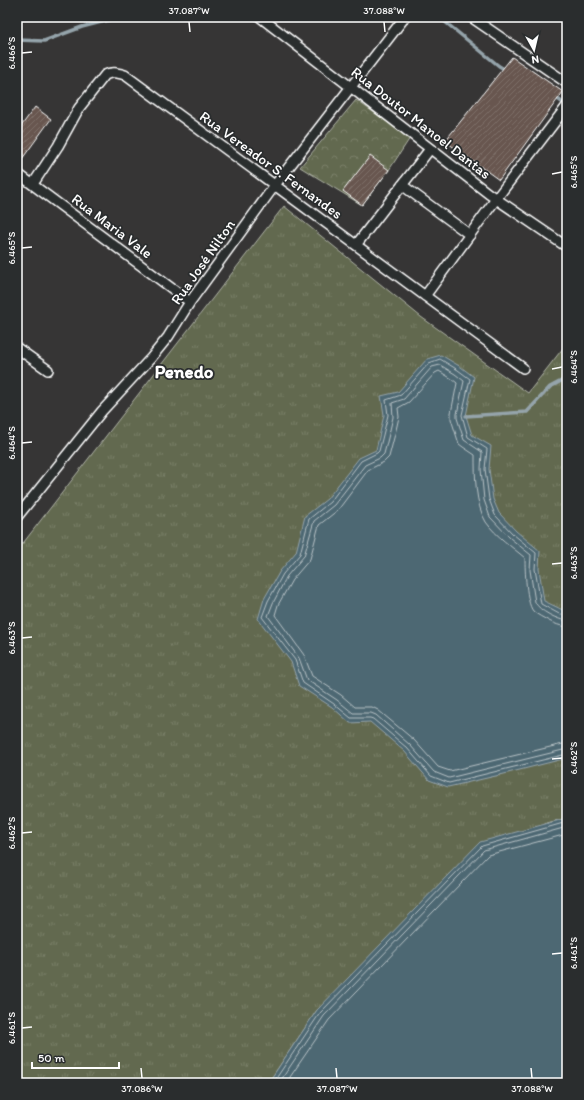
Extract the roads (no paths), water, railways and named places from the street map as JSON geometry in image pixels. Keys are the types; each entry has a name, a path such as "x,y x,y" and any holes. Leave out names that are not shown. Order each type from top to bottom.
{"street":[{"name":"Rua Doutor Manoel Dantas","path":"260,17 496,199 567,247"},
{"name":"Rua José Nilton","path":"17,517 102,411 160,348 172,332 190,302 275,185 405,17"},
{"path":"471,17 567,83"},
{"name":"Rua Vereador S. Fernandes","path":"33,184 58,146 80,108 105,75 116,72 125,75 522,368"},
{"path":"425,296 496,199 565,109"},
{"path":"356,245 430,149"},
{"name":"Rua Maria Vale","path":"17,172 190,302"},
{"path":"402,185 470,235"},
{"path":"17,348 48,370"}],"water":[{"path":"441,355 474,377 466,416 472,435 491,446 489,469 493,499 499,513 516,531 540,551 539,569 544,601 567,612 567,758 448,787 429,780 404,751 370,722 350,723 332,707 299,686 291,662 258,619 264,599 280,571 296,552 305,516 327,499 359,458 376,450 384,415 381,396 398,392 427,359"},
{"path":"567,818 567,1083 268,1083 317,1010 480,842"}],"waterway":[{"path":"17,40 44,41 82,27 109,20 112,17"},
{"path":"439,17 499,66 506,70"},
{"path":"555,97 566,105"},
{"path":"466,416 527,412 550,387 567,378"}],"district":[{"name":"Penedo","path":"184,371"}]}
